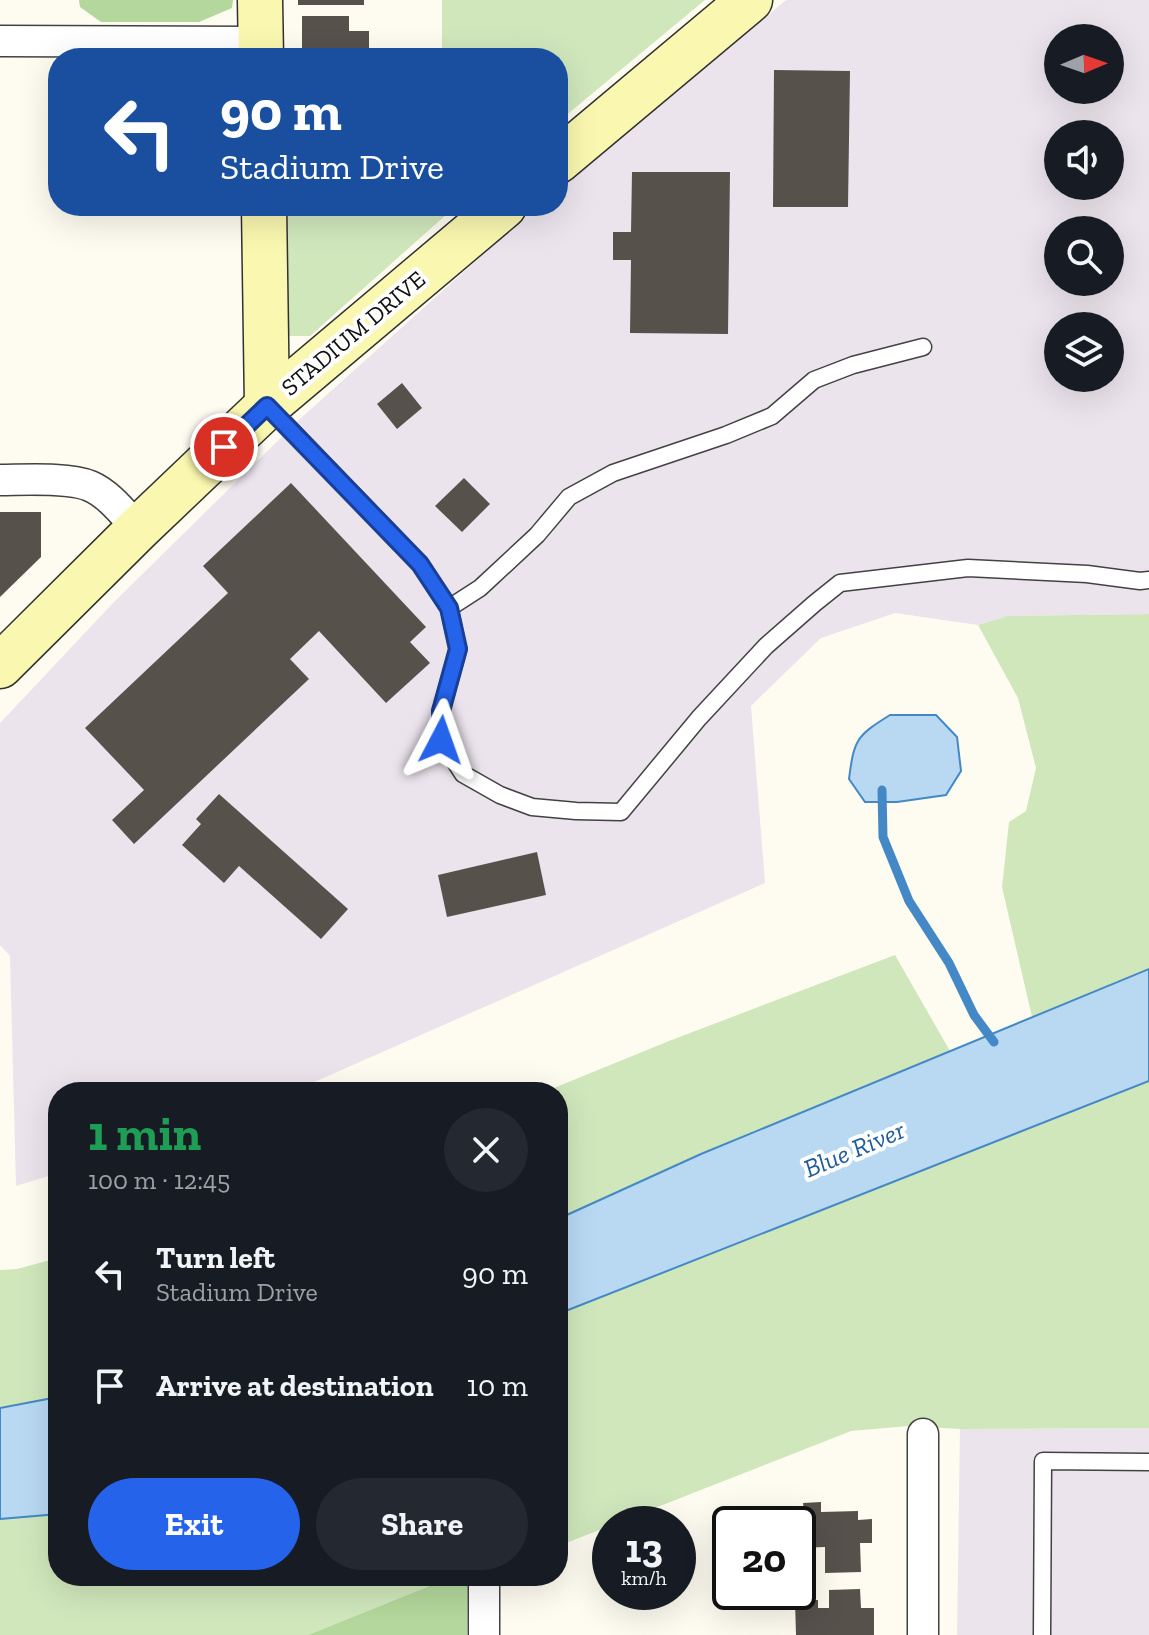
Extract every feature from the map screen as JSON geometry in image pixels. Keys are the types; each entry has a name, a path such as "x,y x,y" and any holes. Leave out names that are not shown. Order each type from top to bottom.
{"main road":[{"path":"568,153 750,0"},
{"path":"264,216 267,406"},
{"name":"STADIUM DRIVE","path":"0,666 267,406 492,216"}],"street":[{"path":"0,41 261,33"},
{"path":"0,480 55,480 90,485 110,499 138,529"},
{"path":"923,1434 923,1635"},
{"path":"484,1586 484,1635"}],"lane":[{"path":"449,608 480,588 537,535 569,497 613,473 772,416 814,380 853,365 923,347"},
{"path":"267,406 420,564 449,608 458,649 441,711 441,740 463,774 500,795 532,807 621,812 699,718 766,646 840,583 968,568 1149,580"},
{"path":"1042,1635 1043,1461 1149,1462"}],"shaded area":[{"path":"786,0 1149,0 1149,614 1007,616 978,625 895,613 821,638 751,706 765,883 314,1082 48,1082 48,1176 16,1186 10,956 0,945 0,723 113,603 302,417 526,216 568,216 568,181"},
{"path":"1149,1428 1149,1635 957,1635 960,1429"}],"green space":[{"path":"79,0 233,0 232,8 199,22 101,22 80,7"},
{"path":"442,0 705,0 568,114 568,48 442,48"},
{"path":"281,216 445,216 310,336 289,336 281,326"},
{"path":"1149,614 1149,969 1032,1017 1002,887 1009,822 1026,811 1036,768 1018,698 978,625 1007,616"},
{"path":"895,955 950,1051 701,1154 568,1214 568,1082"},
{"path":"1149,1081 1149,1428 960,1429 909,1426 851,1431 660,1506 592,1506 592,1533 568,1542 568,1310"},
{"path":"48,1261 48,1399 0,1408 0,1270"},
{"path":"48,1515 48,1586 429,1586 308,1635 0,1635 0,1519"},
{"path":"429,1586 468,1586 467,1635 308,1635"}],"water":[{"path":"890,715 936,715 957,737 961,771 946,795 897,802 865,802 849,779 855,747 863,734"},
{"name":"Blue River","path":"1149,969 1149,1081 568,1310 568,1214 701,1154"},
{"path":"48,1399 48,1515 0,1519 0,1408"}],"building":[{"path":"298,0 364,0 364,5 298,5"},
{"path":"302,16 349,16 349,31 369,31 369,48 302,48"},
{"path":"774,70 850,71 848,207 773,207"},
{"path":"632,172 730,172 728,334 630,333 631,260 613,260 613,232 631,232"},
{"path":"402,383 422,408 397,429 377,404"},
{"path":"464,478 490,504 462,532 435,506"},
{"path":"291,483 426,627 410,642 430,663 386,703 319,631 290,659 309,679 134,844 112,820 144,790 85,728 228,593 203,566"},
{"path":"0,512 41,512 41,557 0,597"},
{"path":"219,794 348,909 321,939 239,866 224,883 182,845 201,824 196,819"},
{"path":"537,852 546,895 447,917 438,875"},
{"path":"821,1502 821,1512 858,1511 858,1520 872,1519 872,1543 860,1543 861,1572 825,1573 825,1547 816,1547 816,1506 803,1506 803,1503"},
{"path":"860,1589 861,1608 874,1608 874,1635 796,1635 795,1610 816,1610 816,1600 818,1608 829,1608 829,1590"}],"waterway":[{"path":"882,790 883,837 909,901 949,963 974,1015 994,1042"}],"route":[{"path":"224,447 267,406 420,564 449,608 458,649 441,711 441,740"}]}
